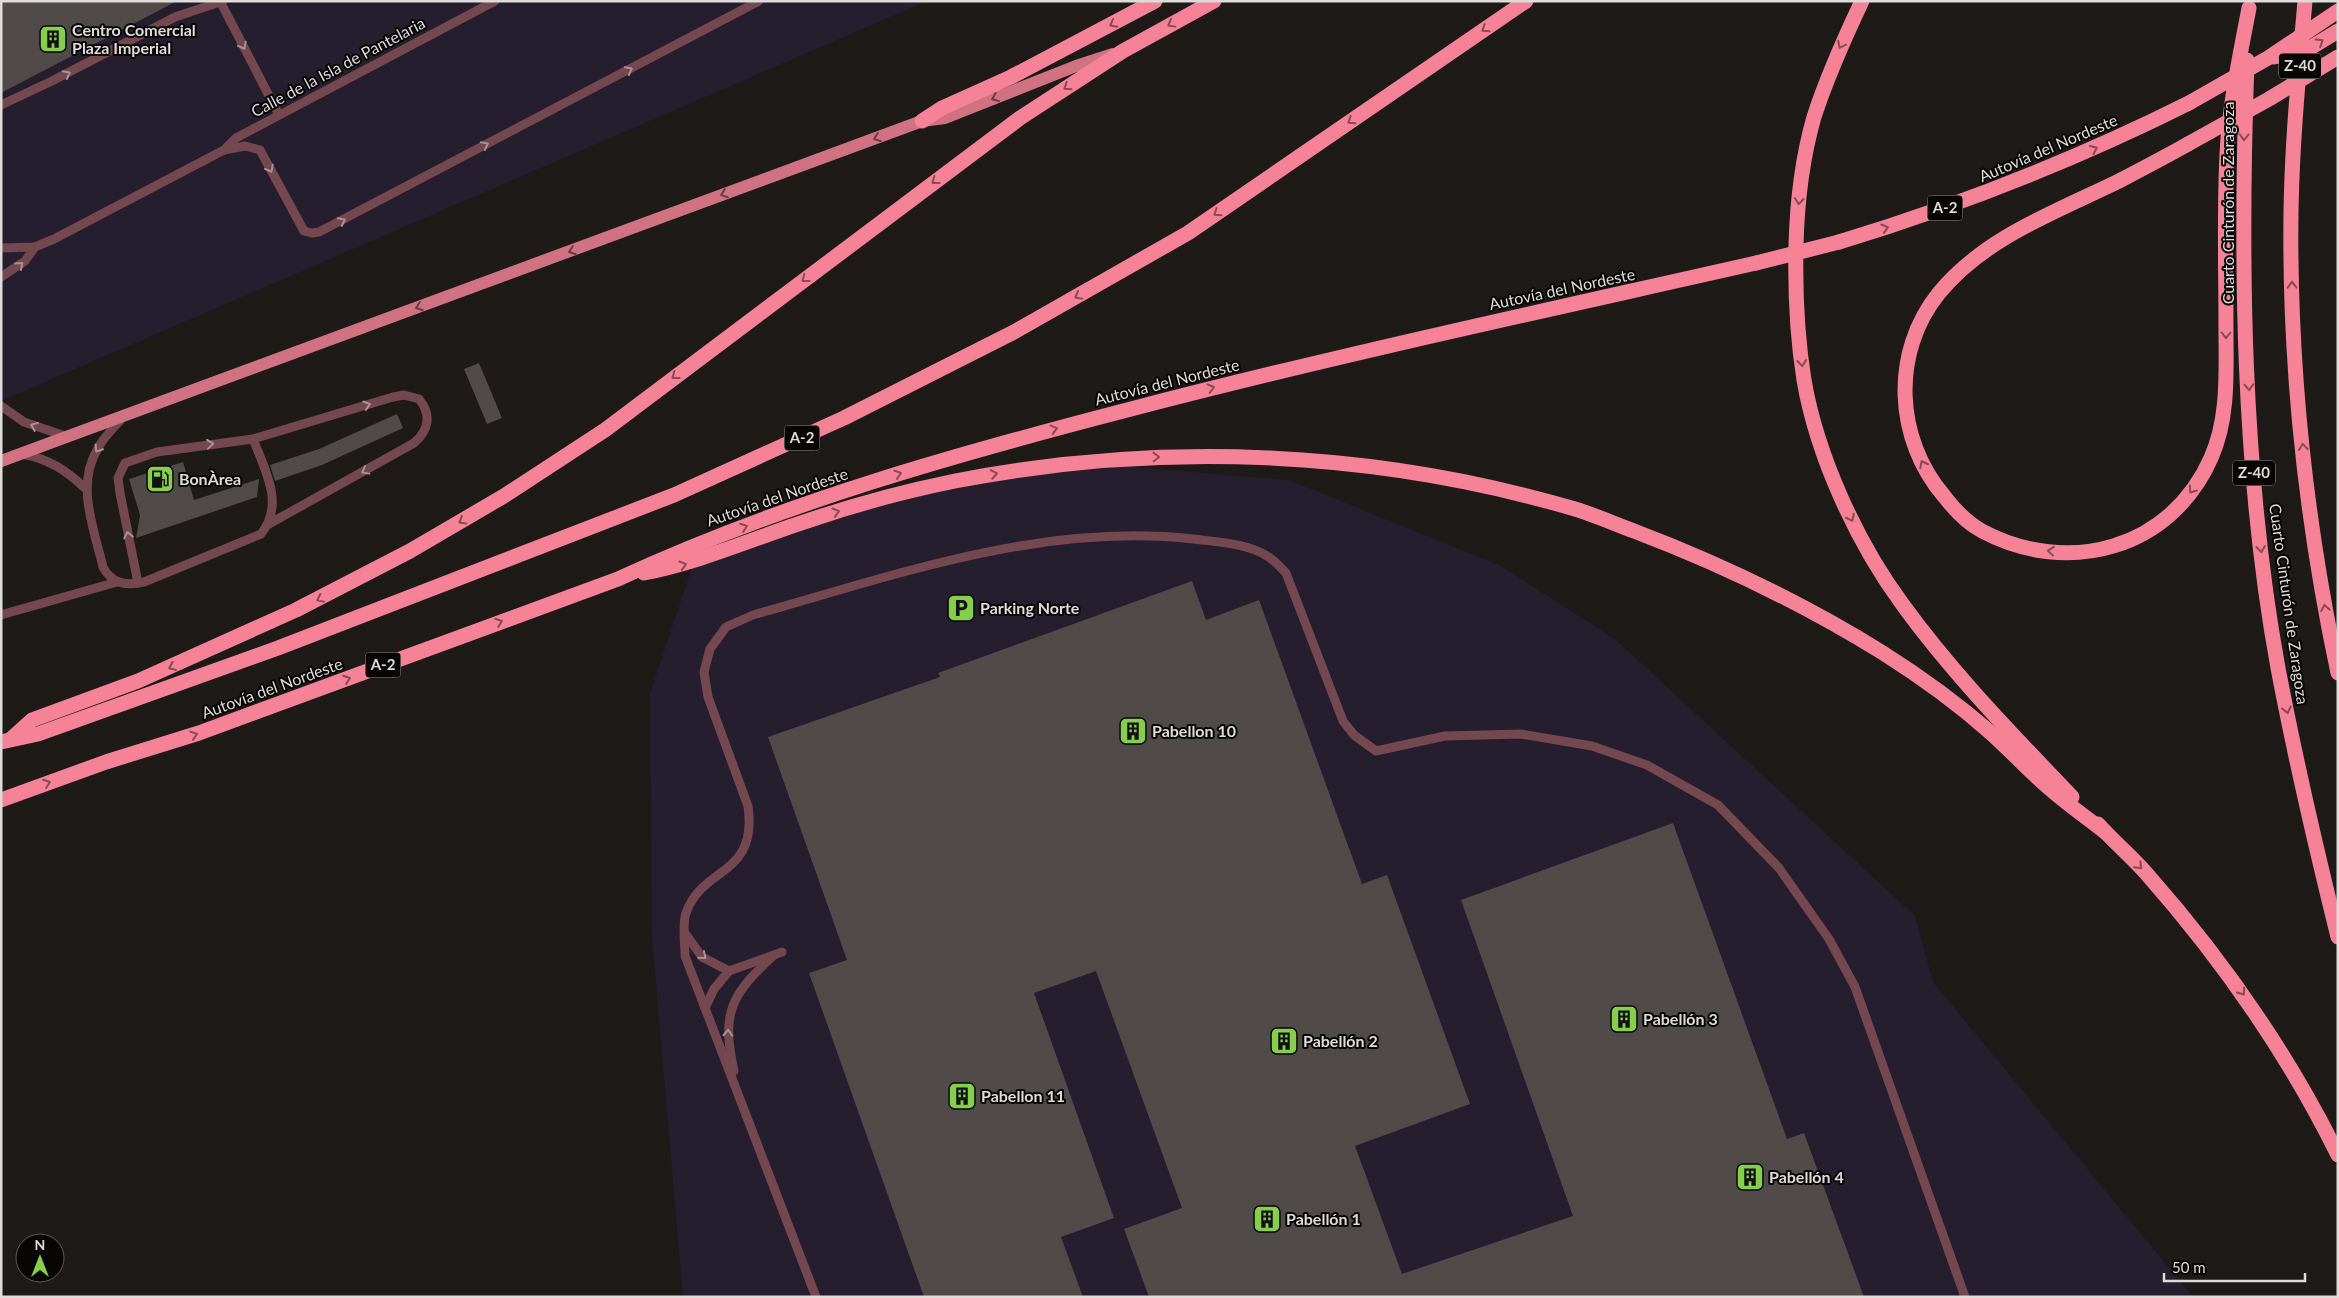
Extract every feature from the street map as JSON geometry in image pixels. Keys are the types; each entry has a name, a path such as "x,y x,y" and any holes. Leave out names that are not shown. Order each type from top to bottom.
{"highway":[{"path":"922,121 942,108 1019,73 1156,1"},
{"path":"6,740 32,720 138,681 312,603 410,551 504,496 605,430 1020,118 1123,51 1214,1"},
{"name":"A-2","path":"6,740 38,734 278,648 674,494 844,418 1014,332 1180,237 1526,1"},
{"path":"1862,1 1836,55 1814,118 1801,185 1795,286 1798,331 1805,382 1820,437 1842,500 1868,550 1902,604 1981,700 2145,872 2194,930 2243,993 2272,1036 2312,1103 2338,1155"},
{"name":"Z-40","path":"2305,1 2294,140 2291,212 2293,316 2299,415 2312,523 2338,673"},
{"path":"2249,4 2235,81 2227,154 2226,381 2219,437 2211,459 2193,490 2174,512 2144,534 2113,547 2084,552 2050,552 2015,545 1980,530 1955,509 1937,488 1913,444 1907,421 1904,390 1907,357 1915,332 1938,293 1986,249 2014,232 2188,144 2270,99 2338,56"},
{"name":"Cuarto Cinturón de Zaragoza","path":"2249,4 2243,210 2245,317 2251,431 2260,544 2280,676 2306,802 2338,937"},
{"name":"Autovía del Nordeste","path":"1,800 106,762 199,733 618,578 681,550 828,496 1026,437 1257,376 1756,263 1839,242 1961,203 2050,169 2189,103 2268,58 2338,11"},
{"path":"2268,58 2305,51 2338,31"},
{"path":"618,578 679,566 810,520 895,494 973,478 1084,461 1240,456 1346,463 1463,481 1577,510 1684,550 1789,598 1885,654 1946,696 1992,734 2049,788 2105,832"}],"main road":[{"path":"1,461 922,121 945,118 1076,66 1123,51"}],"lane":[{"name":"Calle de la Isla de Pantelaria","path":"224,150 236,138 495,1"},
{"path":"1,248 35,247 71,232 224,150 245,146 260,150 304,231 312,234 319,232 759,1"},
{"path":"1,105 52,81 175,17 222,2 280,115"},
{"path":"1,277 17,269 35,247"},
{"path":"124,416 98,447 89,468 86,489 103,567 107,575 118,582 130,585 138,583 255,538 269,524 414,443 423,436 427,427 428,416 419,399 404,395 253,439 156,452 125,463 118,478 138,583"},
{"path":"2,411 32,425 68,437"},
{"path":"253,439 271,486 273,510 269,524"},
{"path":"22,454 45,459 56,464 86,489"},
{"path":"814,1297 685,956 686,914 697,895 738,860 747,845 751,826 748,806 708,697 704,672 710,649 726,627 753,615 969,554 1038,543 1102,536 1156,535 1244,548 1269,557 1286,573 1343,721 1354,735 1376,751 1445,736 1521,734 1592,746 1647,765 1718,805 1778,868 1829,939 1855,987 1965,1297"},
{"path":"1,615 118,582"},
{"path":"685,932 702,957 729,971"},
{"path":"705,1008 714,989 729,971 778,954 746,981 730,1016 728,1043 740,1098"}],"shaded area":[{"path":"1,1 927,1 1,401"},
{"path":"1033,459 1289,480 1501,566 1616,640 1915,916 1933,982 2193,1297 683,1297 652,938 650,693 694,562"}],"building":[{"name":"Centro Comercial Plaza Imperial","path":"1,1 177,1 1,93"},
{"path":"479,363 502,418 487,424 464,369"},
{"path":"397,414 403,428 322,465 275,481 270,465 319,449"},
{"path":"183,462 194,500 259,479 257,497 136,538 140,515 129,479"},
{"path":"1192,581 1206,620 1259,600 1362,884 1387,875 1470,1104 1355,1146 1402,1274 1573,1216 1461,900 1673,823 1787,1139 1804,1133 1864,1297 1149,1297 1124,1229 1182,1208 1096,971 1034,993 1114,1218 1061,1237 1083,1297 924,1297 809,973 847,960 768,737 940,677 938,673"}],"place":[{"name":"Centro Comercial Plaza Imperial","path":"53,39"},
{"name":"BonÀrea","path":"160,479"},
{"name":"Parking Norte","path":"961,608"},
{"name":"Pabellon 10","path":"1133,731"},
{"name":"Pabellón 3","path":"1624,1019"},
{"name":"Pabellón 2","path":"1284,1041"},
{"name":"Pabellon 11","path":"962,1096"},
{"name":"Pabellón 4","path":"1750,1177"},
{"name":"Pabellón 1","path":"1267,1219"}]}
